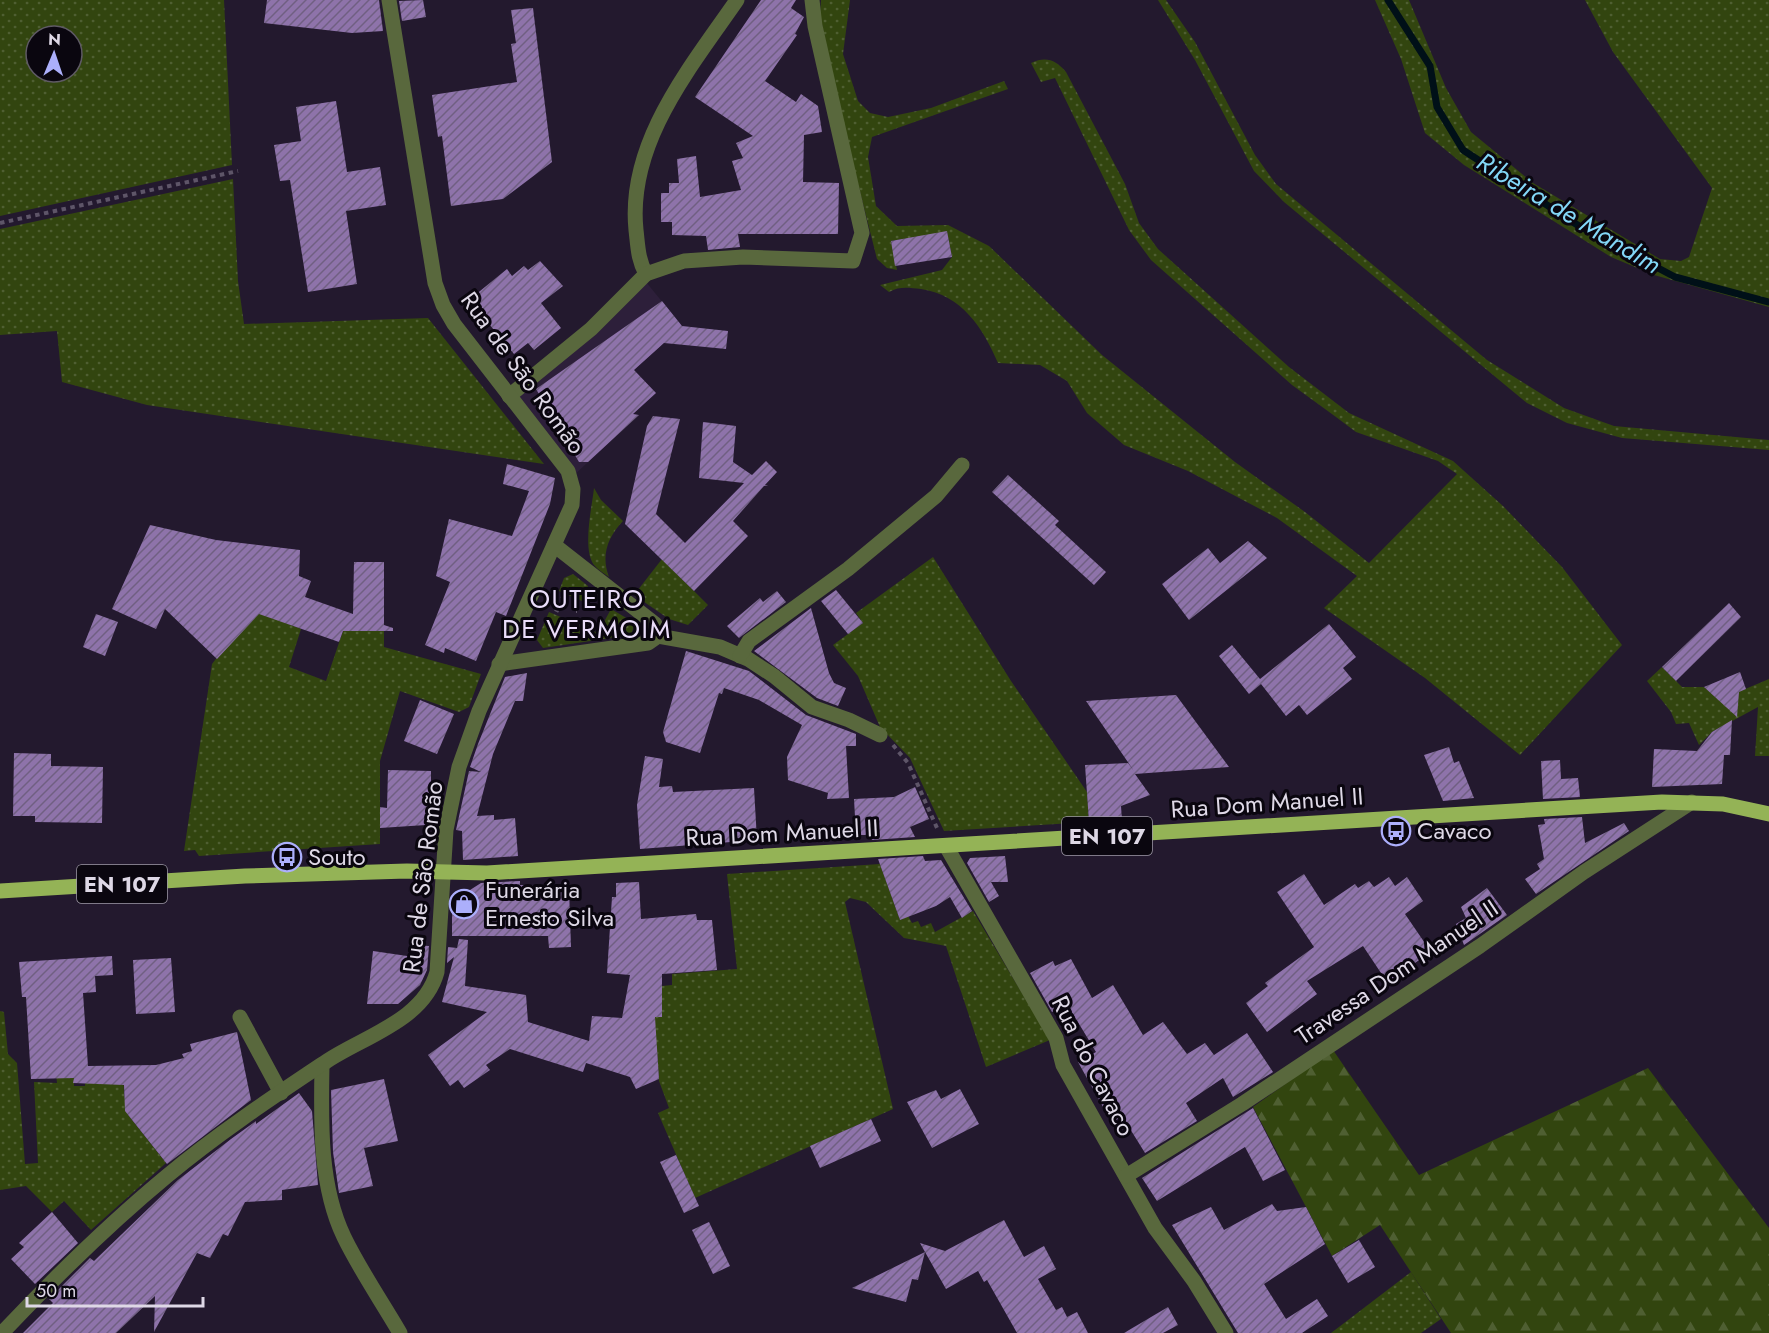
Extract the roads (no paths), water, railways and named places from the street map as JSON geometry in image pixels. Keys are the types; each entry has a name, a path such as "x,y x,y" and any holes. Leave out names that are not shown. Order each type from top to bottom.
{"main road":[{"name":"Rua Dom Manuel II","path":"443,873 487,873 1583,806 1692,802 1723,804 1769,814"},
{"name":"EN 107","path":"0,891 245,876 406,871 443,873"}],"street":[{"name":"Rua de São Romão","path":"2,1333 72,1263 167,1176 322,1065 410,1012 430,992 437,972 446,830 459,767 471,729 572,505 573,489 568,471 508,396 454,324 443,305 435,282 389,0"},
{"path":"646,274 639,261 634,218 641,163 663,114 737,0"},
{"path":"508,396 591,329 646,274 684,261 743,257 853,261 862,233 815,26 812,0"},
{"path":"741,656 749,641 848,569 936,496 962,465"},
{"path":"554,545 655,624 658,636"},
{"path":"500,664 648,643 658,636 720,647 741,656 774,676 812,707 849,720 880,735"},
{"name":"Travessa Dom Manuel II","path":"1126,1176 1242,1104 1692,802"},
{"name":"Rua do Cavaco","path":"946,846 1056,1038 1063,1065 1155,1228 1194,1281 1226,1333"},
{"path":"240,1017 281,1093"},
{"path":"322,1065 322,1142 331,1198 344,1237 400,1333"}],"waterway":[{"name":"Ribeira de Mandim","path":"1388,0 1430,66 1437,107 1463,150 1579,226 1675,277 1769,302"}],"place":[{"name":"Cavaco","path":"1396,831"},
{"name":"Souto","path":"287,857"},
{"name":"Funerária Ernesto Silva","path":"464,904"}],"district":[{"name":"OUTEIRO DE VERMOIM","path":"587,614"}]}
